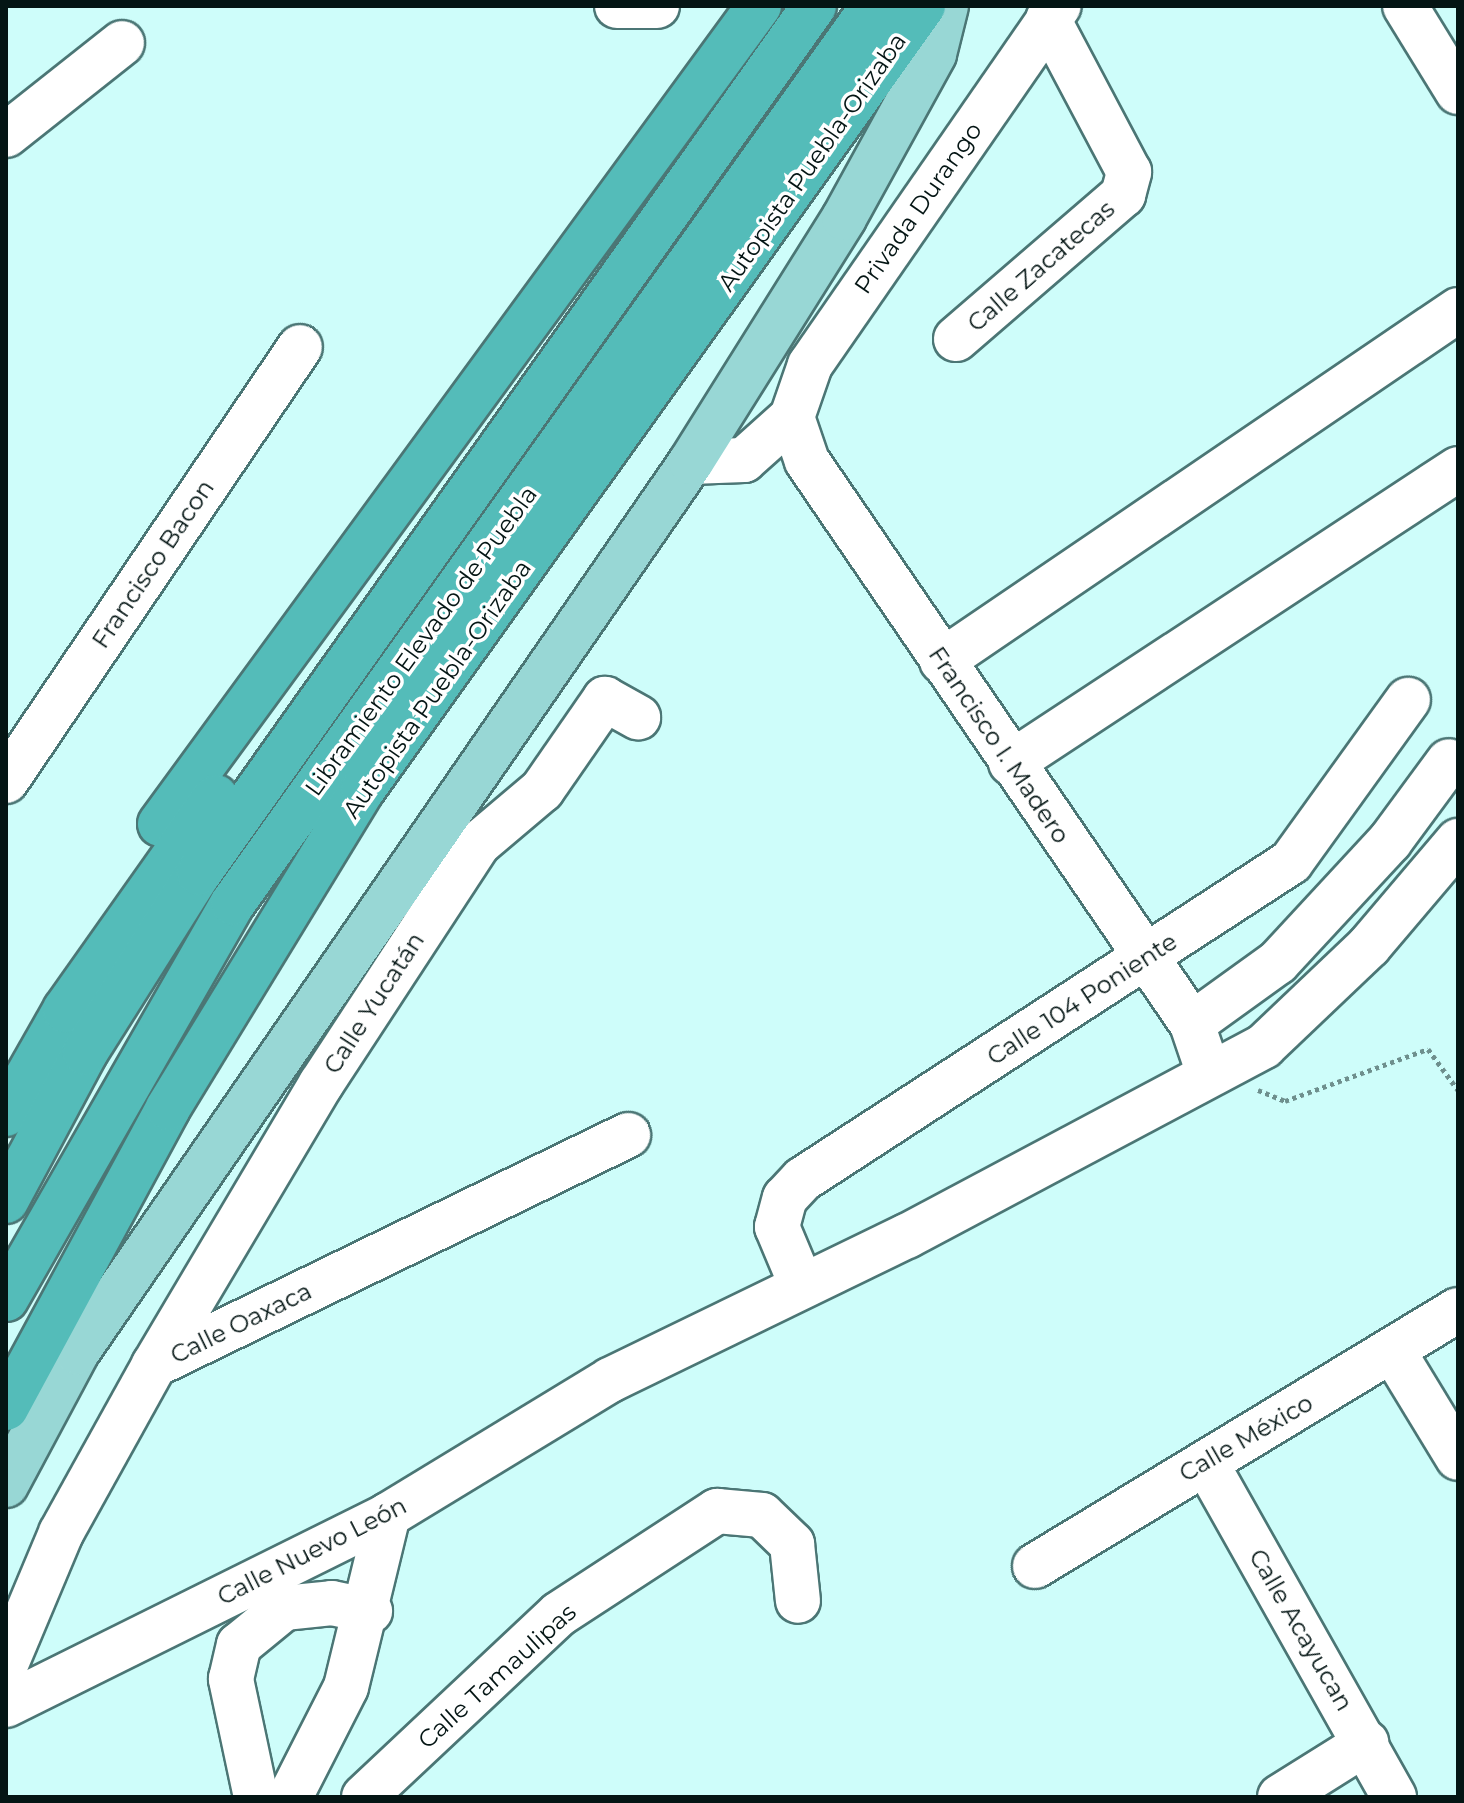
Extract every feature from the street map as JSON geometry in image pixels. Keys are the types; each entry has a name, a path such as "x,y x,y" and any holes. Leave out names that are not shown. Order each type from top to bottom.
{"highway":[{"path":"6,1063 226,731 759,6"},
{"path":"6,1114 122,926 792,6"},
{"name":"Libramiento Elevado de Puebla","path":"6,1201 85,1053 225,834 814,6"},
{"name":"Libramiento Elevado de Puebla","path":"6,1299 233,903 873,6"},
{"name":"Autopista Puebla-Orizaba","path":"6,1408 168,1108 363,789 923,6"}],"main road":[{"path":"6,1485 77,1352 691,462 844,218 934,54 946,6"}],"street":[{"path":"617,6 657,6"},
{"path":"1405,6 1458,92"},
{"name":"Calle Zacatecas","path":"956,339 1123,195 1129,172 1054,13"},
{"name":"Privada Durango","path":"792,417 810,365 1054,13"},
{"path":"6,135 122,43"},
{"path":"942,661 1458,310"},
{"name":"Francisco Bacon","path":"13,754 300,347"},
{"path":"691,462 744,460 792,417"},
{"name":"Francisco I. Madero","path":"792,417 807,461 1144,959 1192,1024 1208,1071"},
{"path":"1011,763 1458,469"},
{"name":"Calle Yucatán","path":"154,1365 321,1084 478,844 542,790 605,699 638,717"},
{"name":"Calle 104 Poniente","path":"801,1284 777,1227 785,1198 803,1179 1291,862 1408,700"},
{"path":"1192,1024 1278,962 1390,841 1449,761"},
{"name":"Calle Nuevo León","path":"6,1705 388,1515 610,1380 801,1284 907,1236 1208,1071 1264,1046 1320,998 1458,841"},
{"name":"Calle Oaxaca","path":"6,1664 61,1533 154,1365 628,1135"},
{"name":"Calle México","path":"1035,1566 1458,1310"},
{"path":"1393,1351 1458,1458"},
{"name":"Calle Acayucan","path":"1206,1463 1394,1797"},
{"name":"Calle Tamaulipas","path":"364,1797 559,1614 717,1511 762,1515 792,1544 798,1601"},
{"path":"290,1797 346,1687 370,1611 388,1515"},
{"path":"256,1797 231,1679 239,1645 284,1608 332,1603 370,1611"},
{"path":"1280,1797 1366,1743"}],"path":[{"path":"1208,1071 1285,1101 1428,1049 1458,1090"}]}
